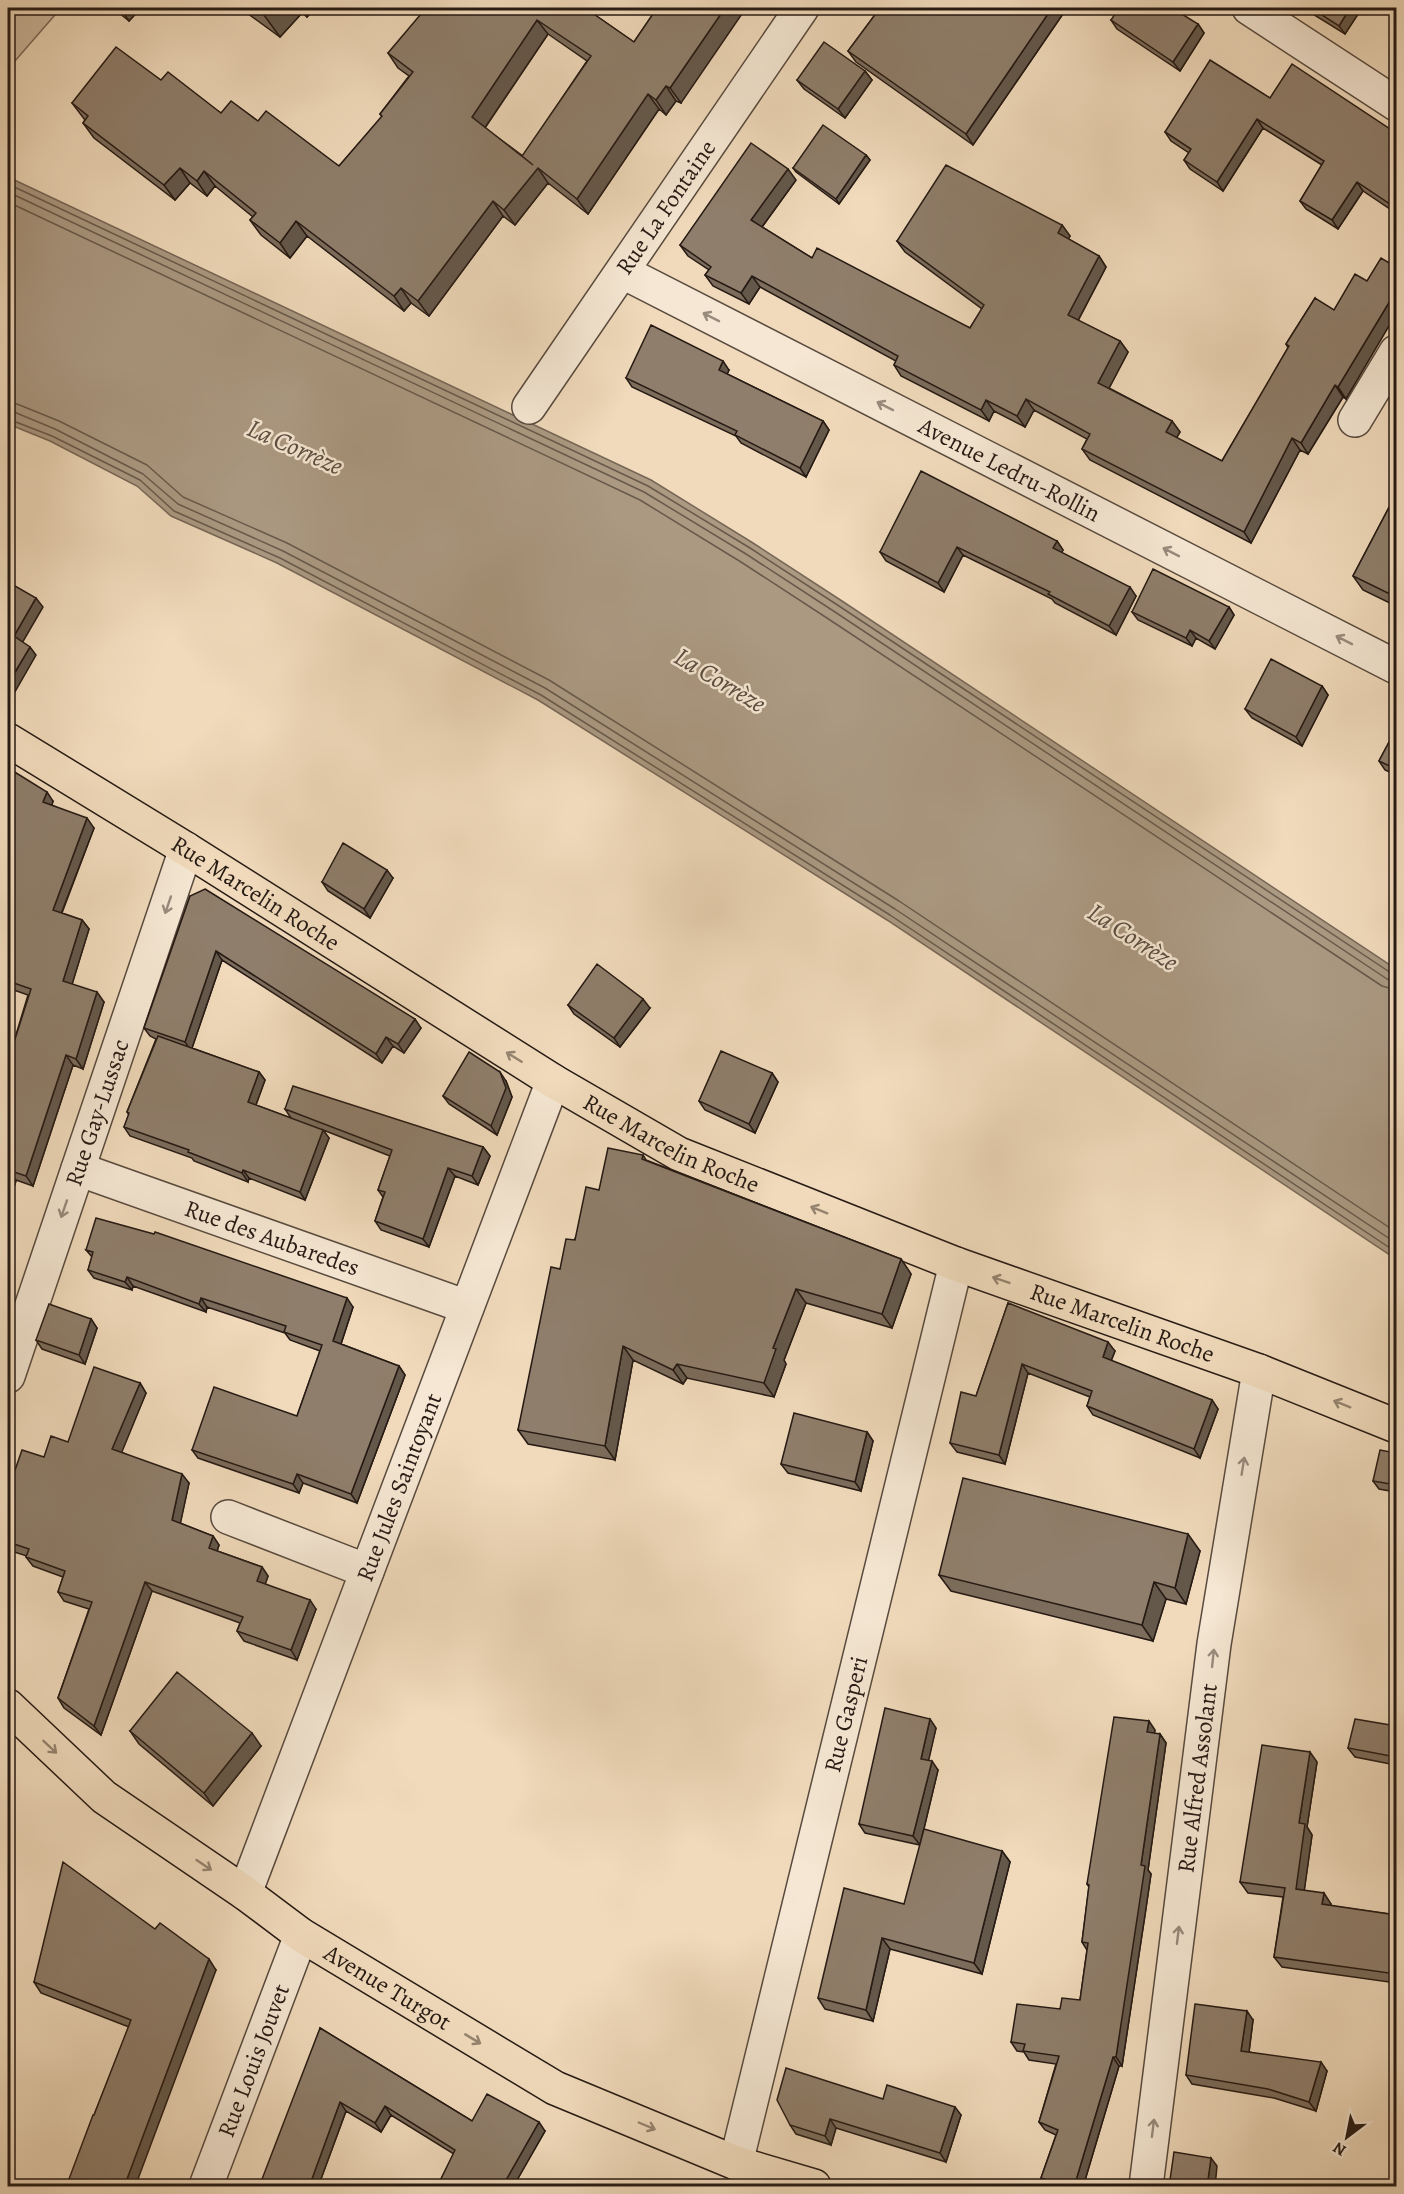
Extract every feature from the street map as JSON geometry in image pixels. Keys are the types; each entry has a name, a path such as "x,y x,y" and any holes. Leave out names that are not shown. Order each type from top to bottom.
{"main road":[{"name":"Rue Marcelin Roche","path":"8,740 186,849 552,1081 679,1154 956,1264 1259,1371 1396,1426"},
{"name":"Avenue Turgot","path":"8,1706 104,1797 245,1893 301,1935 555,2088 736,2163 814,2187"}],"street":[{"name":"Rue La Fontaine","path":"530,407 802,8"},
{"path":"1249,8 1396,104"},
{"name":"Avenue Ledru-Rollin","path":"623,272 1396,667"},
{"path":"1355,420 1396,352"},
{"name":"Rue Gay-Lussac","path":"8,1376 186,849"},
{"name":"Rue Jules Saintoyant","path":"245,1893 552,1081"},
{"name":"Rue des Aubaredes","path":"78,1168 467,1307"},
{"name":"Rue Gasperi","path":"736,2163 956,1264"},
{"name":"Rue Alfred Assolant","path":"1146,2187 1215,1644 1259,1371"},
{"path":"228,1517 367,1571"},
{"name":"Rue Louis Jouvet","path":"206,2187 301,1935"}],"shaded area":[{"path":"8,8 61,8 8,69"}],"water":[{"name":"La Corrèze","path":"8,177 651,480 842,601 1396,969 1396,1259 887,920 538,700 277,563 171,516 137,486 50,441 8,424"}],"building":[{"path":"254,8 271,8 264,15"},
{"path":"426,8 585,8 634,42 657,8 725,8 670,88 666,86 656,100 648,94 577,199 538,168 504,210 493,201 418,301 401,288 394,296 296,221 280,243 250,220 256,213 204,171 197,181 180,168 164,185 83,123 88,116 72,103 116,47 161,80 168,72 221,113 231,101 258,121 266,111 339,166 382,116 380,114 413,72 388,53","holes":["537,20 591,56 522,156 533,165 472,117"]},
{"path":"880,8 1052,8 966,134 848,51"},
{"path":"1119,8 1172,8 1198,24 1173,62 1111,20"},
{"path":"1311,8 1350,8 1339,26"},
{"path":"824,42 865,71 838,109 797,80"},
{"path":"1210,60 1270,98 1292,64 1396,133 1396,208 1357,182 1332,220 1300,201 1324,161 1257,119 1217,182 1184,160 1191,149 1165,132"},
{"path":"823,125 866,155 836,199 793,168"},
{"path":"751,143 788,169 751,220 812,258 817,248 970,328 984,305 897,241 946,165 1062,225 1058,233 1099,256 1068,315 1120,341 1098,383 1172,421 1166,432 1222,461 1289,346 1286,344 1315,298 1334,310 1355,274 1367,281 1381,258 1396,267 1396,291 1338,387 1335,385 1301,443 1292,438 1244,532 1082,449 1090,434 1026,399 1017,416 986,400 981,410 894,365 898,356 752,276 741,293 705,275 711,267 680,245"},
{"path":"651,325 723,361 719,370 823,421 800,468 735,435 737,431 626,378"},
{"path":"921,471 1057,541 1053,548 1130,587 1109,626 1048,594 1050,592 957,547 938,583 880,552"},
{"path":"1396,494 1396,597 1353,576"},
{"path":"1153,569 1229,607 1209,641 1190,630 1186,638 1132,612"},
{"path":"8,582 36,598 14,636 30,647 8,684"},
{"path":"1271,659 1322,686 1296,737 1245,709"},
{"path":"1396,729 1396,769 1379,761"},
{"path":"13,771 47,792 43,802 87,818 53,910 82,920 63,981 97,992 76,1059 66,1055 26,1176 8,1170 8,1061 31,989 8,981 8,788"},
{"path":"343,843 387,870 364,909 322,882"},
{"path":"205,889 415,1019 398,1044 386,1037 376,1054 216,951 185,1042 144,1028 190,896"},
{"path":"597,964 643,999 614,1038 568,1005"},
{"path":"158,1036 259,1072 248,1102 323,1130 300,1192 243,1170 242,1173 188,1152 189,1150 124,1127 129,1113 127,1112"},
{"path":"721,1051 772,1073 749,1124 699,1101"},
{"path":"469,1052 500,1072 506,1088 491,1126 443,1096"},
{"path":"293,1086 483,1147 472,1176 448,1168 423,1239 375,1221 385,1192 378,1190 392,1150 285,1109"},
{"path":"608,1148 643,1155 642,1159 901,1259 882,1314 796,1289 773,1348 776,1349 764,1383 677,1364 673,1370 623,1346 605,1446 518,1430 551,1267 560,1269 566,1239 575,1240 586,1187 599,1190"},
{"path":"96,1218 154,1234 155,1232 347,1298 333,1341 399,1366 351,1494 297,1474 293,1484 192,1450 214,1387 297,1416 322,1345 284,1332 286,1326 201,1298 199,1304 127,1277 125,1282 88,1270 93,1252 86,1250"},
{"path":"1008,1303 1108,1342 1103,1357 1212,1400 1194,1449 1087,1406 1092,1391 1022,1364 999,1455 950,1443 961,1392 976,1396"},
{"path":"49,1304 91,1319 79,1355 36,1340"},
{"path":"94,1367 140,1383 112,1449 182,1474 172,1520 213,1536 209,1548 262,1567 257,1581 310,1600 291,1650 237,1631 243,1617 145,1582 94,1726 58,1698 92,1602 58,1592 65,1571 26,1557 29,1549 8,1542 8,1468 15,1470 22,1450 44,1457 51,1436 68,1442"},
{"path":"794,1413 867,1432 855,1482 781,1464"},
{"path":"1380,1450 1396,1453 1396,1485 1373,1481"},
{"path":"963,1478 1188,1534 1175,1588 1154,1582 1142,1625 939,1575"},
{"path":"177,1672 252,1733 204,1793 130,1731"},
{"path":"885,1708 930,1719 921,1759 932,1761 913,1836 859,1824"},
{"path":"1114,1717 1149,1721 1147,1732 1160,1734 1141,1865 1145,1866 1116,2057 1113,2057 1074,2187 1070,2187 1041,2178 1058,2130 1039,2122 1059,2056 1023,2051 1025,2044 1011,2042 1017,2004 1060,2009 1062,1998 1080,2000 1088,1943 1082,1942 1089,1885 1087,1884"},
{"path":"1355,1719 1396,1726 1396,1757 1348,1748"},
{"path":"1262,1745 1310,1752 1299,1823 1305,1824 1296,1889 1324,1893 1322,1904 1396,1915 1396,1974 1274,1957 1285,1888 1240,1882"},
{"path":"924,1829 1002,1851 974,1963 882,1938 866,2010 818,1998 844,1888 904,1904"},
{"path":"63,1862 155,1929 160,1923 209,1959 124,2187 66,2187 131,2020 34,1982"},
{"path":"1195,2004 1247,2011 1241,2051 1321,2062 1309,2102 1268,2089 1186,2075"},
{"path":"320,2028 472,2121 487,2094 539,2122 502,2187 447,2187 439,2183 455,2150 385,2106 375,2123 340,2102 309,2187 259,2187"},
{"path":"786,2068 883,2099 887,2085 955,2107 940,2153 830,2119 825,2136 790,2125 777,2100"},
{"path":"1174,2152 1211,2158 1207,2187 1169,2187"}]}
